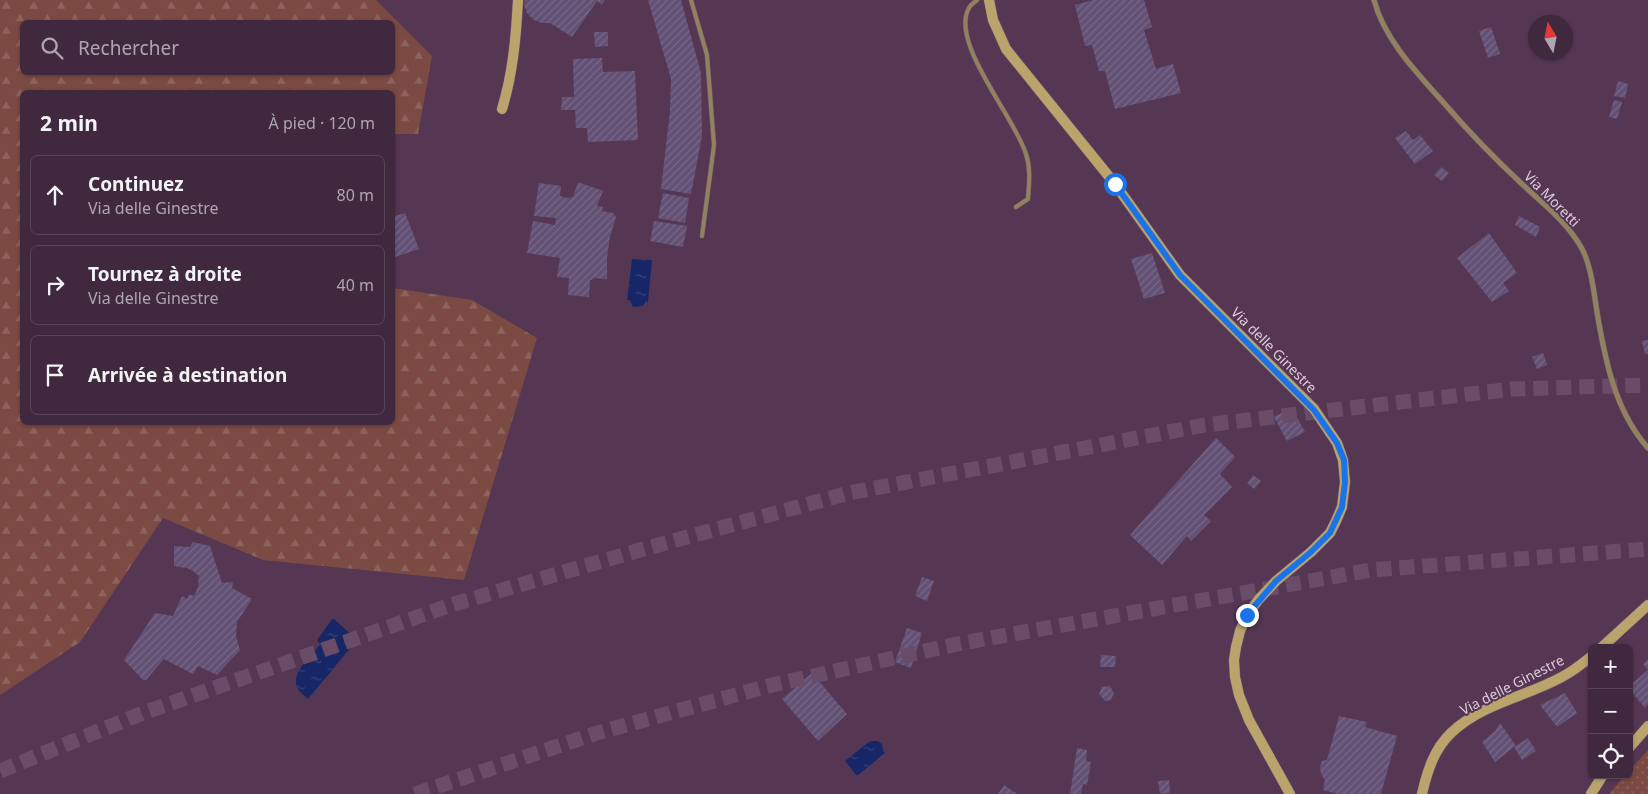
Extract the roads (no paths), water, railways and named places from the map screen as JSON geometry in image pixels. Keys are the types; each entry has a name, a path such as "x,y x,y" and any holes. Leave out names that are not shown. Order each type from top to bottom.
{"street":[{"path":"502,109 508,89 516,44 518,0"},
{"name":"Via delle Ginestre","path":"989,0 992,20 1006,49 1115,184 1180,275 1314,410 1337,443 1344,460 1345,482 1342,507 1330,533 1311,552 1276,581 1259,599 1247,615 1240,631 1235,654 1235,677 1239,695 1250,720 1290,794"},
{"name":"Via Moretti","path":"1374,0 1376,10 1387,32 1424,80 1485,150 1564,222 1582,248 1593,282 1602,344 1610,379 1636,434 1648,448"},
{"path":"1605,644 1648,605"},
{"name":"Via delle Ginestre","path":"1422,794 1427,772 1437,751 1451,733 1491,708 1568,674 1588,659"},
{"path":"1633,743 1648,726"},
{"path":"1591,794 1600,779"}],"lane":[{"path":"690,0 707,55 714,146 702,236"},
{"path":"977,0 969,8 966,20 967,38 977,64 1026,153 1030,177 1028,199 1016,206"}],"water":[{"path":"632,259 652,260 648,302 646,301 643,306 633,307 630,300 627,300"},
{"path":"333,618 357,640 308,699 297,687 297,676 303,664 320,644 317,640"},
{"path":"870,741 878,741 882,744 885,753 857,776 845,761"}],"tunnel":[{"path":"0,771 143,713 454,604 647,548 849,493 1205,425 1513,389 1648,385"},
{"path":"415,794 597,733 772,685 957,644 1371,570 1648,549"}]}
